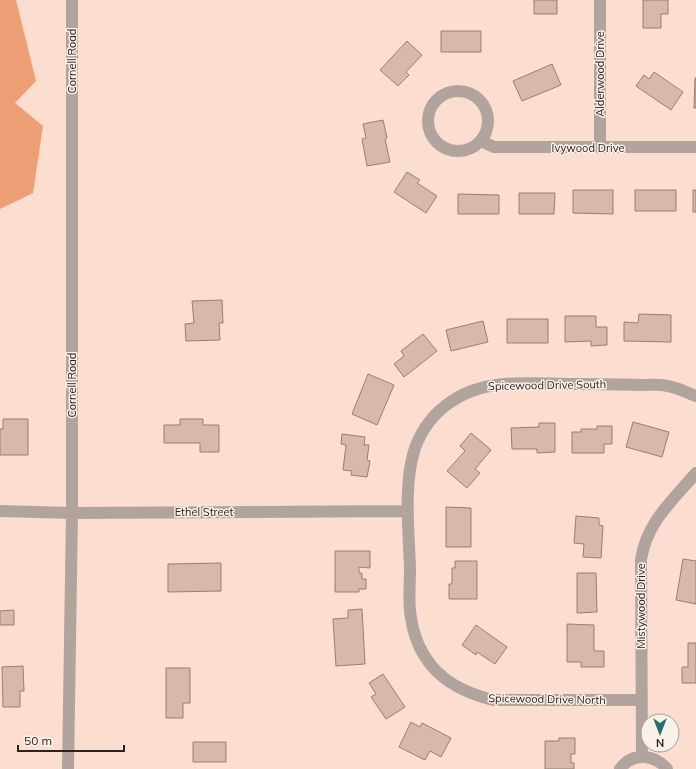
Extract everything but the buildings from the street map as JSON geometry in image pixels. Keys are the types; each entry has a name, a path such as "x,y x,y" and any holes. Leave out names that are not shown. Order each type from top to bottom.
{"street":[{"name":"Cornell Road","path":"68,769 72,512 72,0"},
{"name":"Alderwood Drive","path":"600,0 600,148"},
{"path":"455,91 463,91 478,98 483,104 488,119 488,127 481,141 475,146 460,152 445,149 438,144 433,138 427,124 430,108 435,101 448,92 455,91"},
{"name":"Ivywood Drive","path":"481,141 494,147 696,147"},
{"name":"Spicewood Drive South","path":"408,511 410,469 415,448 420,438 429,422 442,408 459,396 470,391 496,384 602,384 668,386 696,396"},
{"name":"Mistywood Drive","path":"642,757 642,549 650,529 656,520 696,473"},
{"name":"Ethel Street","path":"0,511 408,511"},
{"name":"Spicewood Drive North","path":"408,511 410,616 415,637 424,656 435,670 455,686 473,695 493,700 641,700"},
{"path":"620,769 634,758 642,757 656,760 668,769"}],"shaded area":[{"path":"0,0 16,0 36,81 15,103 43,126 33,193 0,209"}]}
